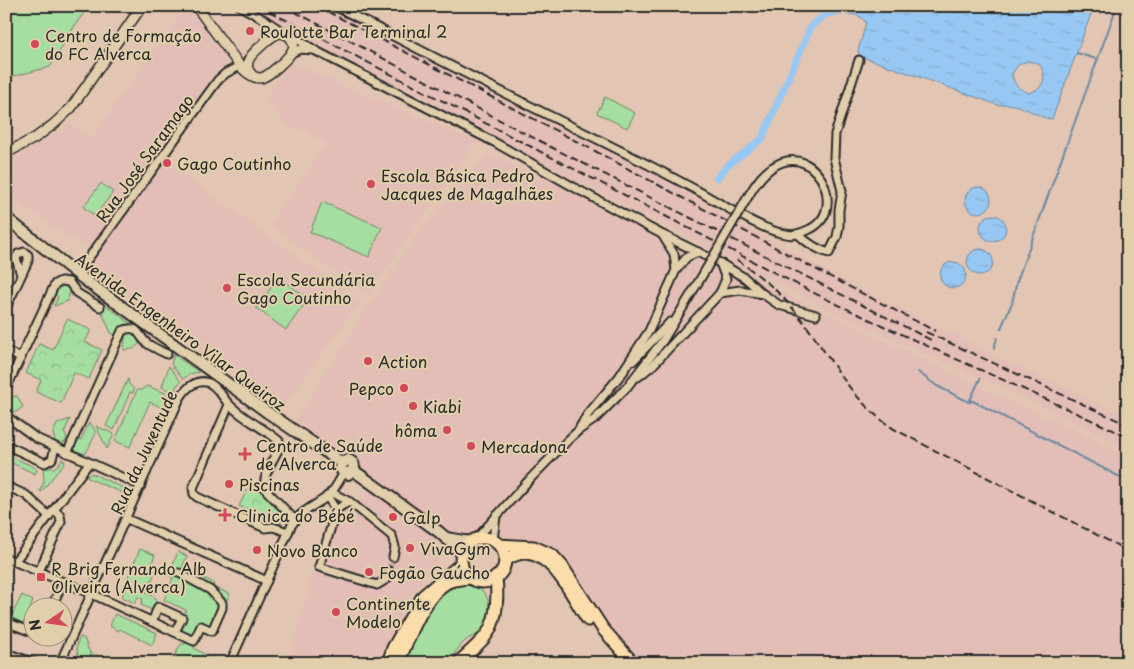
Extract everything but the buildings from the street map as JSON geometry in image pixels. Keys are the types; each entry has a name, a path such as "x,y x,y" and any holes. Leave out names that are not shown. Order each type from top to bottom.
{"main road":[{"name":"Avenida Engenheiro Vilar Queiroz","path":"6,218 77,274 346,469 446,538 461,558"},
{"name":"Avenida Engenheiro Vilar Queiroz","path":"446,538 473,540"},
{"path":"388,663 393,648 423,596 461,558 473,540 488,538 496,543 534,547 552,555 562,566 603,629 633,663"},
{"path":"398,663 427,604 438,590 453,580 469,578 486,582 496,578 504,568 505,561 496,543"},
{"path":"505,561 512,556 524,553 534,554 546,560 556,570 598,633 623,663"},
{"path":"461,558 464,572 469,578"},
{"path":"458,663 486,636 494,619 498,592 496,578"},
{"path":"480,582 488,592 495,609"}],"street":[{"path":"6,153 35,138 71,108 142,6"},
{"path":"196,6 240,66 258,78 266,76 291,53 301,49 316,51"},
{"path":"240,6 266,20 289,37 294,45 291,53"},
{"path":"335,6 672,177 769,229 785,234 798,234 816,226 824,215 827,198 824,183 820,176 808,165 796,161 788,161 772,166 759,178 749,195 705,270 677,315 664,339 627,387"},
{"path":"240,66 275,35 280,33 296,39 494,142 576,189 663,235 720,263 745,278 779,305 816,315"},
{"path":"251,56 247,66 253,76"},
{"path":"798,234 818,250 829,253 837,237 842,184 834,158 834,134 859,60"},
{"name":"Rua José Saramago","path":"77,274 218,80 226,73 240,66"},
{"path":"663,235 674,254 676,270"},
{"path":"621,374 649,331 676,270 687,257 698,252"},
{"path":"473,540 579,430 595,419 627,387 653,365 720,293 726,279 720,263"},
{"path":"6,308 21,275"},
{"path":"6,389 52,288 57,283 61,281 69,282 77,293 100,307"},
{"path":"720,293 740,290 763,294"},
{"path":"579,430 588,414 621,374 677,315"},
{"path":"67,453 122,331 132,329 140,332 146,342 167,354"},
{"path":"6,351 21,358"},
{"name":"Rua da Juventude","path":"60,663 180,398 187,388 197,383 208,383 216,387 229,405 277,439 280,446 264,485 266,490 295,520"},
{"path":"229,405 194,488 194,494 197,498 264,528 273,527 288,532"},
{"path":"6,416 36,438 141,486"},
{"path":"6,445 45,463 52,459 55,447"},
{"path":"14,561 89,463"},
{"path":"230,663 295,520 329,494 346,469"},
{"path":"6,486 26,495 49,516"},
{"path":"329,494 350,502 392,536 395,547 393,557"},
{"path":"329,494 336,510"},
{"path":"350,502 336,510 319,568 377,585 387,580 389,571"},
{"path":"38,571 61,522 60,515 54,510"},
{"path":"496,516 496,543"},
{"path":"126,519 267,581"},
{"path":"6,558 92,594 194,641 201,626 212,631 222,608 222,603 210,590 179,573"},
{"path":"57,596 63,582"},
{"path":"152,622 158,608 182,618 175,632"},
{"path":"6,622 22,628"},
{"path":"6,653 35,663"}],"shaded area":[{"path":"187,6 192,6 230,58 152,160 90,248 61,232 6,193 6,160 35,147 55,131 62,132 69,122 90,140"},
{"path":"247,6 328,6 461,77 674,184 716,210 866,293 962,338 992,355 1128,417 1128,448 1008,390 848,319 767,277 760,281 661,222 513,149 285,30 287,25 282,25"},
{"name":"Escola Básica Pedro Jacques de Magalhães","path":"289,63 476,141 367,295 269,225 326,144 307,130 287,126 269,103 268,97"},
{"path":"489,153 1128,457 1128,663 637,663 569,565 546,549 448,531 295,420 368,307 430,218"},
{"name":"Escola Secundária Gago Coutinho","path":"164,161 360,302 281,408 87,268"},
{"path":"372,486 438,537 438,561 407,601 380,663 288,663 331,507 356,504"}],"green space":[{"name":"Centro de Formação do FC Alverca","path":"6,6 89,6 50,67 6,78"},
{"path":"605,97 635,113 627,128 597,113"},
{"path":"101,183 113,192 95,216 83,207"},
{"path":"322,202 382,227 369,257 310,232"},
{"path":"279,277 308,299 286,330 256,308"},
{"path":"64,285 70,290 68,301 54,306 58,297 55,294 59,286"},
{"path":"104,305 131,324 125,326 117,336 111,333 101,310"},
{"path":"67,319 91,330 85,342 102,350 89,379 74,373 61,403 36,392 41,380 26,373 39,344 53,350"},
{"path":"128,332 135,334 139,344 133,349 124,350 125,337"},
{"path":"174,355 199,372 190,374 183,379 171,364"},
{"path":"169,366 181,382 177,385 174,392 162,387"},
{"path":"128,379 129,384 134,389 133,393 130,392 114,430 106,426"},
{"path":"147,386 171,395 165,409 150,402 130,447 115,441 137,390"},
{"path":"17,396 23,407 16,412 12,412 6,408 7,397"},
{"path":"70,419 64,433 67,437 65,442 61,444 55,441 53,433 57,424"},
{"path":"89,423 96,433 86,453 82,454 75,450 75,446 77,440 81,440"},
{"path":"96,426 114,434 107,449"},
{"path":"6,454 34,467 37,470 35,474 6,460"},
{"path":"62,459 65,462 41,492 40,490 44,482 43,468 54,468"},
{"path":"91,473 130,491 130,496 88,478"},
{"path":"252,481 284,515 283,521 280,524 239,506"},
{"path":"140,549 155,555 149,570 154,575 146,592 157,599 152,610 141,605 143,599 138,597 135,603 122,597"},
{"path":"178,552 187,556 182,568 214,583 213,587 230,594 212,631 205,625 194,648 211,658 213,656 221,663 171,662 181,644 185,644 188,633 178,628 186,610 164,600 173,578 168,575"},
{"path":"461,584 478,588 487,598 489,616 484,627 479,633 462,643 448,663 402,663 418,628 431,606 449,589"},
{"path":"22,595 24,596 22,596 22,623 11,617"},
{"path":"115,614 157,633 152,645 110,626"},
{"path":"80,637 84,638 90,653 98,656 96,663 84,663 79,657 77,647"}],"water":[{"path":"845,6 1094,6 1052,119 1014,105 998,105 860,56 858,51 866,23 858,16 846,14","holes":["1027,61 1039,64 1044,75 1040,87 1029,93 1018,86 1012,74 1018,65"]},
{"path":"978,187 987,191 991,200 987,209 978,213 969,209 965,200 969,191"},
{"path":"993,215 1002,219 1006,228 1002,237 993,241 984,237 980,228 984,219"},
{"path":"980,249 989,253 993,262 989,271 980,275 971,271 967,262 971,253"},
{"path":"953,262 962,266 966,275 962,284 953,288 944,284 940,275 944,266"}],"waterway":[{"path":"1001,328 1012,303 1017,281 1117,6"},
{"path":"717,178 728,165 762,139 811,26 826,14 846,10"},
{"path":"1077,53 1096,59"},
{"path":"994,348 997,338"},
{"path":"918,372 937,386 969,402 973,401 1122,478"},
{"path":"969,402 980,379"}],"tunnel":[{"path":"389,571 393,557"}],"railway":[{"path":"259,6 810,291 1128,437"},
{"path":"284,6 551,147 931,340"},
{"path":"317,6 935,331"},
{"path":"737,260 753,271 788,303 851,389 878,417 894,429 1128,551"},
{"path":"926,332 1128,425"}],"place":[{"name":"Roulotte Bar Terminal 2","path":"250,31"},
{"name":"Centro de Formação do FC Alverca","path":"35,44"},
{"name":"Gago Coutinho","path":"167,163"},
{"name":"Escola Básica Pedro Jacques de Magalhães","path":"371,184"},
{"name":"Escola Secundária Gago Coutinho","path":"227,288"},
{"name":"Action","path":"368,361"},
{"name":"Pepco","path":"404,388"},
{"name":"Kiabi","path":"413,406"},
{"name":"hôma","path":"447,430"},
{"name":"Mercadona","path":"471,446"},
{"name":"Centro de Saúde de Alverca","path":"245,454"},
{"name":"Piscinas","path":"229,484"},
{"name":"Clinica do Bébé","path":"225,515"},
{"name":"Galp","path":"393,517"},
{"name":"VivaGym","path":"410,548"},
{"name":"Novo Banco","path":"257,550"},
{"name":"Fogão Gaúcho","path":"369,572"},
{"name":"R Brig Fernando Alb Oliveira (Alverca)","path":"41,577"},
{"name":"Continente Modelo","path":"336,612"}]}
